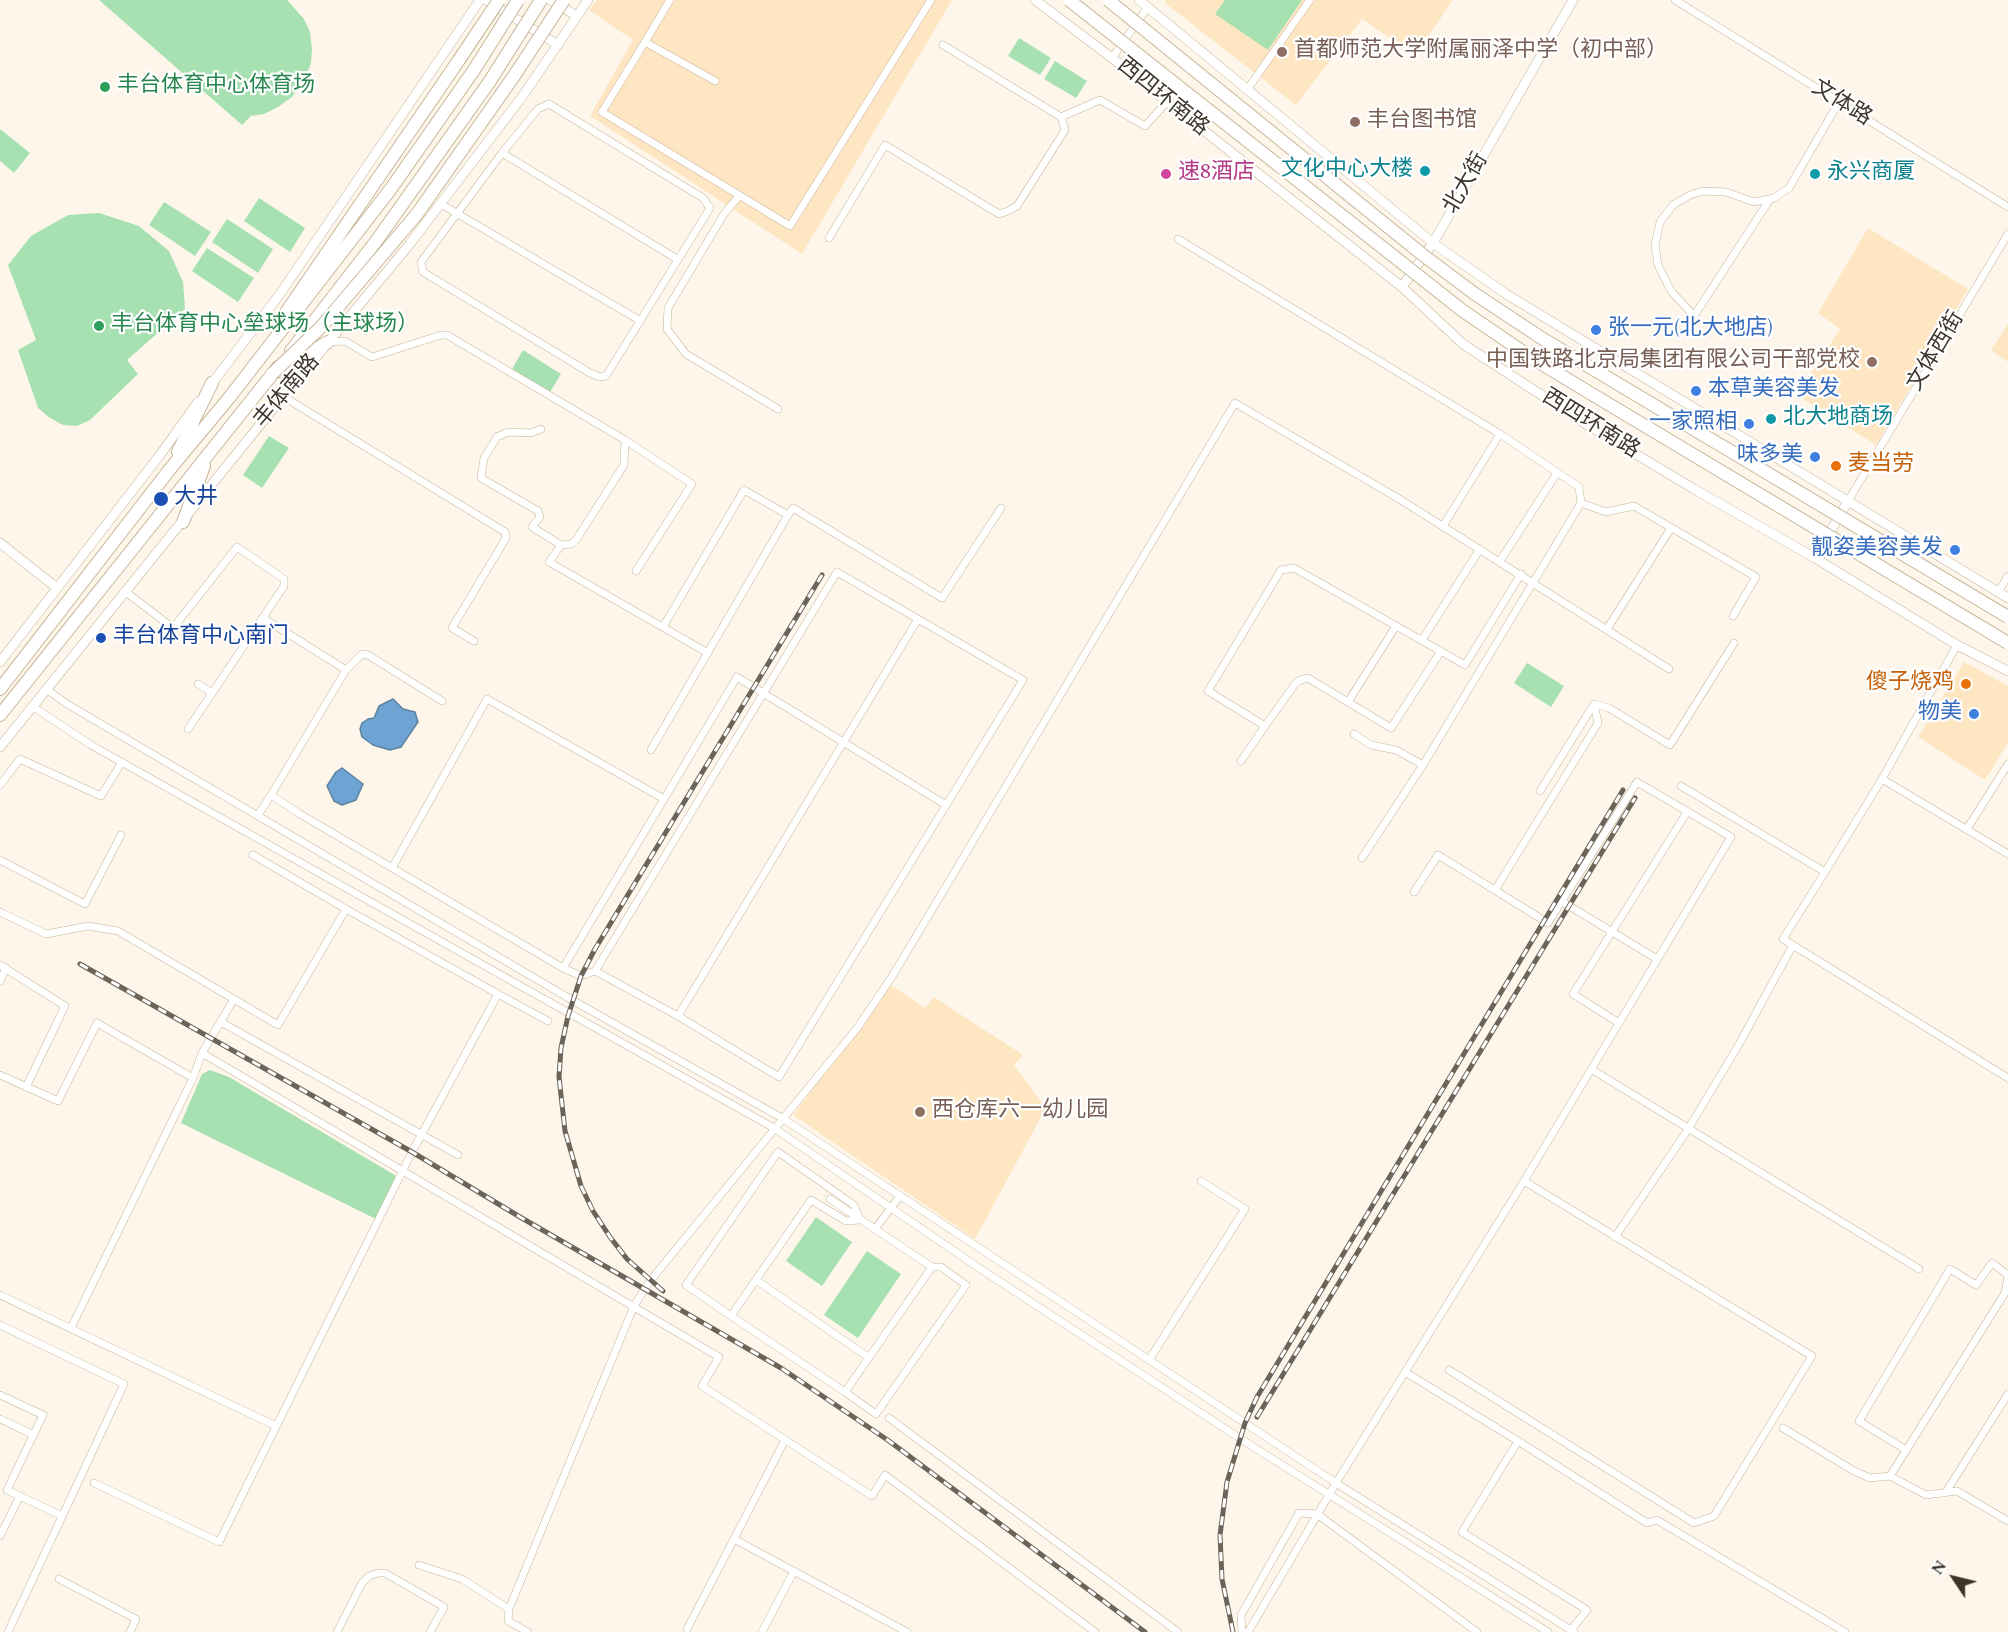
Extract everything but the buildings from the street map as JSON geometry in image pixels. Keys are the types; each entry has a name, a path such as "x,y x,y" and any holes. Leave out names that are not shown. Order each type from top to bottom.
{"highway":[{"path":"229,398 341,229 499,0"},
{"name":"丰体南路","path":"0,689 390,190 474,70 518,0"},
{"name":"丰体南路","path":"0,715 377,240 490,81 541,0"},
{"path":"272,374 321,327 417,214 514,76 564,0"},
{"name":"西四环南路","path":"1069,0 1473,318 1595,396 2008,644"},
{"name":"西四环南路","path":"1108,0 1423,255 1475,294 1543,339 2008,617"},
{"path":"272,374 328,342"},
{"path":"170,470 212,383"},
{"path":"183,522 208,454"},
{"path":"0,681 23,658"}],"street":[{"path":"0,662 160,455 280,294 480,0"},
{"path":"486,0 558,45"},
{"path":"550,0 577,16"},
{"name":"丰体南路","path":"0,747 441,204 522,97 588,0"},
{"path":"670,0 602,112 790,226 931,0"},
{"name":"西四环南路","path":"1035,0 1112,58 1401,287 1463,344 1709,498 1815,558 1957,645 2008,671"},
{"path":"1139,0 1151,3 1247,90 1433,243 1506,294 2008,598"},
{"path":"1247,90 1310,0"},
{"name":"北大街","path":"1401,287 1433,243 1573,0"},
{"name":"文体路","path":"1674,0 2008,207"},
{"path":"1112,58 1151,3"},
{"path":"645,42 715,81"},
{"path":"829,238 885,145 999,213 1017,206 1065,130 1061,117 943,45"},
{"path":"1061,117 1100,100 1145,126 1167,102"},
{"path":"1770,199 1694,316 1671,291 1658,265 1655,245 1660,222 1673,205 1690,195 1703,191 1726,192 1754,202 1770,199 1789,188 1839,102"},
{"path":"549,104 703,198 710,208 606,375 600,377 590,373 423,272 421,262 502,153 538,109 549,104"},
{"path":"502,153 677,259"},
{"path":"739,196 724,214 668,308 668,329 686,354 778,409"},
{"path":"441,204 639,320"},
{"name":"文体西街","path":"1848,501 2008,234"},
{"path":"1178,238 1500,434 1579,487 1581,503 1423,765 1362,858"},
{"path":"328,342 345,341 372,357 447,335 625,440 692,484 636,571"},
{"path":"284,397 505,532 506,538 452,628 474,641"},
{"path":"528,1632 508,1621 509,1609 634,1306 650,1281 858,1028 893,975 1235,403 1443,526 1669,669"},
{"path":"541,429 531,433 508,432 497,437 484,458 482,478 538,511 540,518 532,527 561,545 572,544 576,540 624,465 625,440"},
{"path":"1443,526 1500,434"},
{"path":"1500,561 1557,472"},
{"path":"663,627 744,490 788,515"},
{"path":"1815,558 1848,501"},
{"path":"1581,503 1606,512 1634,506 1756,577 1733,616"},
{"path":"651,750 793,508 942,598 1001,508"},
{"path":"1607,629 1671,528"},
{"path":"0,543 57,588"},
{"path":"561,545 549,562 708,653"},
{"path":"126,592 173,628 237,547 284,579 284,586 188,729"},
{"path":"1422,640 1480,549"},
{"path":"1265,726 1232,709 1208,691 1281,570 1294,568 1465,665 1521,574"},
{"path":"271,795 563,968 581,976 596,971 837,572 1023,680 779,1077 678,1016 596,971"},
{"path":"1998,592 2008,576"},
{"path":"262,618 346,670"},
{"path":"678,1016 918,619"},
{"path":"1348,702 1396,626"},
{"path":"1594,704 1609,708 1670,745 1734,643"},
{"path":"1957,645 1882,778 1783,939 2008,1078"},
{"path":"1241,761 1295,684 1308,678 1391,728 1441,651"},
{"path":"258,815 346,670 362,654 368,655 442,701"},
{"path":"563,968 737,677 946,805"},
{"path":"198,684 212,693"},
{"path":"46,689 67,704 572,1000 782,1118 1335,1483 1572,1631 1587,1610 1462,1532 1518,1441"},
{"path":"392,868 487,699 664,799"},
{"path":"1540,791 1594,704"},
{"path":"1495,891 1598,723 1594,704"},
{"path":"32,706 91,745 774,1128 979,1268 1240,1438 1548,1632"},
{"path":"1354,734 1371,745 1396,750 1423,765"},
{"path":"0,785 20,759 101,796 122,762"},
{"path":"1967,829 2008,764"},
{"path":"1882,778 2008,854"},
{"path":"1248,1632 1335,1483 1524,1181 1731,837 1637,782 1548,923 1438,855 1414,892"},
{"path":"1681,786 1825,872"},
{"path":"1618,1023 1573,994 1687,812"},
{"path":"0,860 85,904 121,835"},
{"path":"253,855 548,1022"},
{"path":"1561,901 1657,959"},
{"path":"0,912 46,934 88,926 118,931 278,1025 346,909"},
{"path":"1616,1237 1688,1128 1738,1046 1793,945"},
{"path":"0,981 3,966 65,1006 26,1087"},
{"path":"94,1483 219,1542 421,1134 498,994"},
{"path":"71,1328 193,1078 202,1053 234,999"},
{"path":"221,1022 458,1155"},
{"path":"0,1075 58,1101 97,1023 193,1078"},
{"path":"202,1053 719,1357 702,1386 872,1496 885,1476 1095,1632"},
{"path":"1591,1069 1919,1269"},
{"path":"830,1199 860,1220 932,1267 941,1267 966,1285 876,1414 686,1285 778,1152 854,1205 860,1220"},
{"path":"1149,1360 1245,1209 1201,1181"},
{"path":"1449,1370 1694,1523 1714,1516 1812,1356 1524,1181"},
{"path":"875,1229 900,1196"},
{"path":"731,1316 811,1200 846,1221 860,1220"},
{"path":"1890,1476 2005,1293 2008,1276 1992,1263 1976,1285 1950,1269 1859,1421 1906,1449"},
{"path":"844,1392 932,1267"},
{"path":"756,1280 868,1357"},
{"path":"0,1294 276,1426"},
{"path":"0,1325 124,1384 8,1632"},
{"path":"1405,1372 1647,1523 1657,1520 1845,1632"},
{"path":"1946,1492 2008,1394"},
{"path":"0,1395 43,1415 8,1490 62,1516"},
{"path":"889,1418 1178,1632"},
{"path":"0,1419 34,1435"},
{"path":"1783,1428 1854,1471 1870,1478 1890,1476 1926,1495 1957,1491 2008,1521"},
{"path":"687,1629 785,1440"},
{"path":"0,1536 20,1496"},
{"path":"1242,1632 1241,1615 1299,1513 1317,1514 1477,1632"},
{"path":"734,1539 907,1632"},
{"path":"419,1565 462,1579 509,1609"},
{"path":"762,1632 794,1570"},
{"path":"337,1632 362,1583 369,1576 378,1573 385,1573 444,1607 430,1632"},
{"path":"59,1579 136,1619 129,1632"}],"shaded area":[{"path":"597,0 952,0 802,254 590,116 633,40 589,10"},
{"name":"首都师范大学附属丽泽中学（初中部）","path":"1167,0 1453,0 1419,50 1413,54 1362,19 1296,105 1165,3"},
{"name":"中国铁路北京局集团有限公司干部党校","path":"1868,228 1968,289 1876,445 1797,395 1840,329 1818,313"},
{"path":"2008,324 2008,362 1991,350"},
{"name":"物美","path":"1964,662 2008,686 2008,743 1985,780 1918,737"},
{"name":"西仓库六一幼儿园","path":"891,985 925,1008 934,997 1023,1055 1014,1065 1046,1108 975,1239 793,1115"}],"green space":[{"path":"99,0 287,0 304,19 310,32 311,63 304,81 292,97 264,114 251,116 242,125"},
{"path":"1225,0 1302,0 1268,50 1215,14"},
{"path":"1019,38 1051,58 1040,75 1008,56"},
{"path":"1055,61 1087,81 1076,98 1044,79"},
{"path":"0,129 30,153 14,173 0,161"},
{"path":"259,198 305,228 290,252 244,221"},
{"path":"164,202 211,232 195,256 149,225"},
{"name":"丰台体育中心垒球场（主球场）","path":"99,213 139,226 169,251 183,282 185,309 127,360 138,374 90,420 77,426 63,425 38,408 18,350 36,340 8,265 31,236 68,215"},
{"path":"227,219 273,249 258,273 212,242"},
{"path":"207,248 254,278 238,302 192,271"},
{"path":"523,350 561,374 549,394 511,371"},
{"path":"269,436 289,448 262,488 243,475"},
{"path":"1527,663 1564,686 1551,707 1514,683"},
{"path":"210,1070 229,1077 398,1177 378,1220 181,1123 202,1074"},
{"path":"816,1217 852,1242 822,1286 786,1261"},
{"path":"867,1251 901,1274 858,1338 824,1315"}],"water":[{"path":"393,699 403,709 415,712 418,722 401,747 390,750 373,745 362,737 360,729 362,723 374,718 379,706"},
{"path":"342,768 363,784 356,800 342,805 334,801 327,786 336,772"}],"railway":[{"path":"663,1291 627,1259 593,1211 581,1186 565,1131 559,1077 561,1048 568,1016 581,976 595,949 822,575"},
{"path":"1233,1632 1222,1579 1220,1535 1227,1482 1245,1423 1257,1397 1623,790"},
{"path":"1257,1417 1635,798"},
{"path":"80,964 412,1152 781,1368 889,1441 1145,1632"}],"place":[{"name":"首都师范大学附属丽泽中学（初中部）","path":"1282,52"},
{"name":"丰台体育中心体育场","path":"105,87"},
{"name":"丰台图书馆","path":"1355,122"},
{"name":"文化中心大楼","path":"1425,171"},
{"name":"速8酒店","path":"1166,174"},
{"name":"永兴商厦","path":"1815,174"},
{"name":"丰台体育中心垒球场（主球场）","path":"99,326"},
{"name":"张一元(北大地店)","path":"1596,330"},
{"name":"中国铁路北京局集团有限公司干部党校","path":"1872,362"},
{"name":"本草美容美发","path":"1696,391"},
{"name":"北大地商场","path":"1771,419"},
{"name":"一家照相","path":"1749,424"},
{"name":"味多美","path":"1815,457"},
{"name":"麦当劳","path":"1836,466"},
{"name":"大井","path":"161,499"},
{"name":"靓姿美容美发","path":"1955,550"},
{"name":"丰台体育中心南门","path":"101,638"},
{"name":"傻子烧鸡","path":"1966,684"},
{"name":"物美","path":"1974,714"},
{"name":"西仓库六一幼儿园","path":"920,1112"}]}
